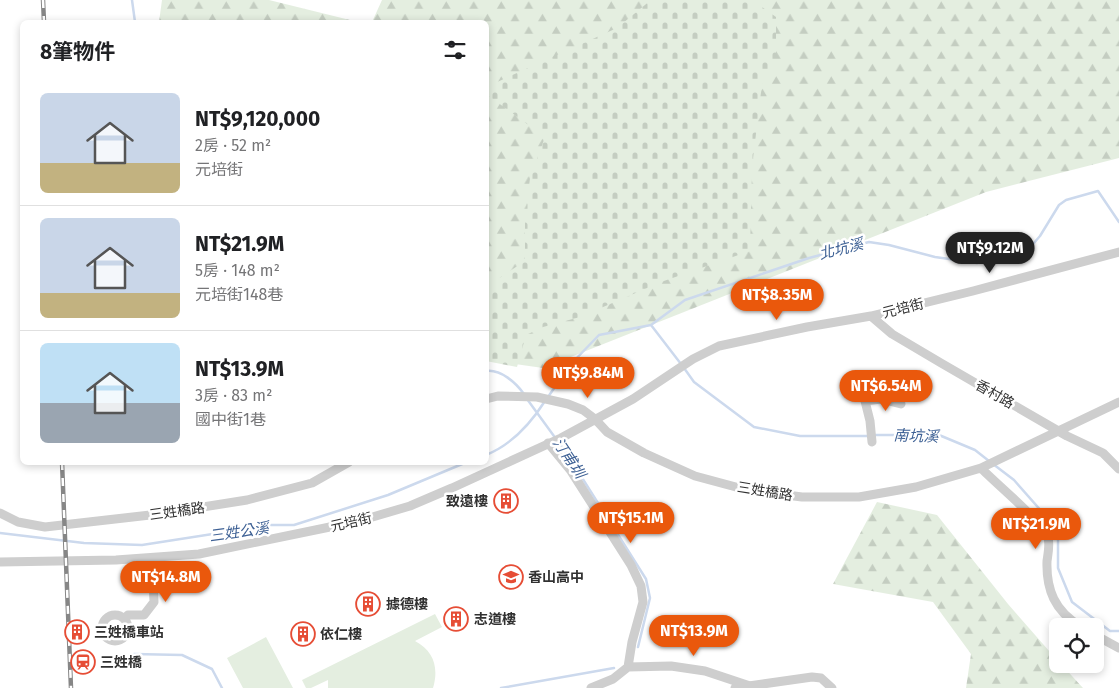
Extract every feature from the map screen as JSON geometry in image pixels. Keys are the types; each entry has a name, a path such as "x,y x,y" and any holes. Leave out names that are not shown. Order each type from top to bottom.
{"street":[{"name":"元培街","path":"0,562 106,561 199,554 368,519 410,506 548,443 632,399 693,359 718,346 872,316 1116,252"},
{"name":"香村路","path":"872,316 892,334 1103,453 1119,469"},
{"name":"三姓橋路","path":"489,398 498,396 537,397 568,404 583,410 607,432 622,441 695,476 747,490 802,497 859,497 916,487 981,468 1060,430"},
{"path":"872,442 870,421 865,401 881,399 901,404"},
{"path":"1060,430 1119,402"},
{"path":"548,443 571,471 631,565 641,586 642,602 628,667"},
{"name":"三姓橋路","path":"0,513 18,522 45,527 159,514 248,500 312,483 344,465"},
{"path":"981,468 1036,521 1048,538 1047,573 1050,593 1067,618"},
{"path":"124,619 128,615 144,615 154,602 152,558"},
{"path":"1104,640 1119,648"},
{"path":"591,688 614,679 628,667 671,666 705,670 753,686"},
{"path":"735,688 812,677 820,678 832,688"}],"green space":[{"path":"162,0 269,0 350,20 159,20"},
{"path":"382,0 1119,0 1119,158 986,192 543,368 489,360 489,20 373,20"},
{"path":"651,0 752,0 776,17 776,54 762,84 752,167 750,251 661,282 580,317 543,327 526,335 517,367 489,362 489,285 525,261 525,219 530,178 545,137 489,96 489,86 617,28"},
{"path":"877,502 937,515 1008,604 1049,651 1049,673 1069,673 1083,688 966,688 971,654 933,602 833,584"},
{"path":"435,614 442,627 415,641 431,655 435,667 433,688 328,688 328,680 311,688 306,688 302,680"},
{"path":"266,637 293,688 243,688 227,658"}],"waterway":[{"name":"汀甫圳","path":"132,0 135,20"},
{"name":"北坑溪","path":"548,397 570,365 599,335 651,325 685,300 809,258 869,242 889,245 935,257 977,263 1027,251 1040,236 1059,205 1066,200 1098,191 1119,222"},
{"name":"南坑溪","path":"651,325 681,364"},
{"name":"南坑溪","path":"684,368 694,382 754,427 800,436 868,436"},
{"name":"汀甫圳","path":"489,371 503,374 517,385 524,394"},
{"name":"汀甫圳","path":"527,399 567,454 646,579 650,598 638,647"},
{"name":"三姓公溪","path":"489,454 520,432 545,401"},
{"name":"南坑溪","path":"874,435 939,435 975,450 989,461"},
{"name":"南坑溪","path":"993,464 1014,480 1058,530 1058,568 1072,602 1110,631 1119,631"},
{"name":"三姓公溪","path":"0,533 84,543 142,545 271,525 294,525 388,495 460,465"},
{"path":"134,654 182,655 212,669 222,688"},
{"name":"汀甫圳","path":"501,688 614,668"}],"railway":[{"path":"43,0 44,20"},
{"path":"62,465 71,688"}],"place":[{"name":"致遠樓","path":"506,501"},
{"name":"香山高中","path":"511,577"},
{"name":"據德樓","path":"368,604"},
{"name":"志道樓","path":"456,619"},
{"name":"三姓橋車站","path":"77,632"},
{"name":"依仁樓","path":"303,634"},
{"name":"三姓橋","path":"83,662"}]}
